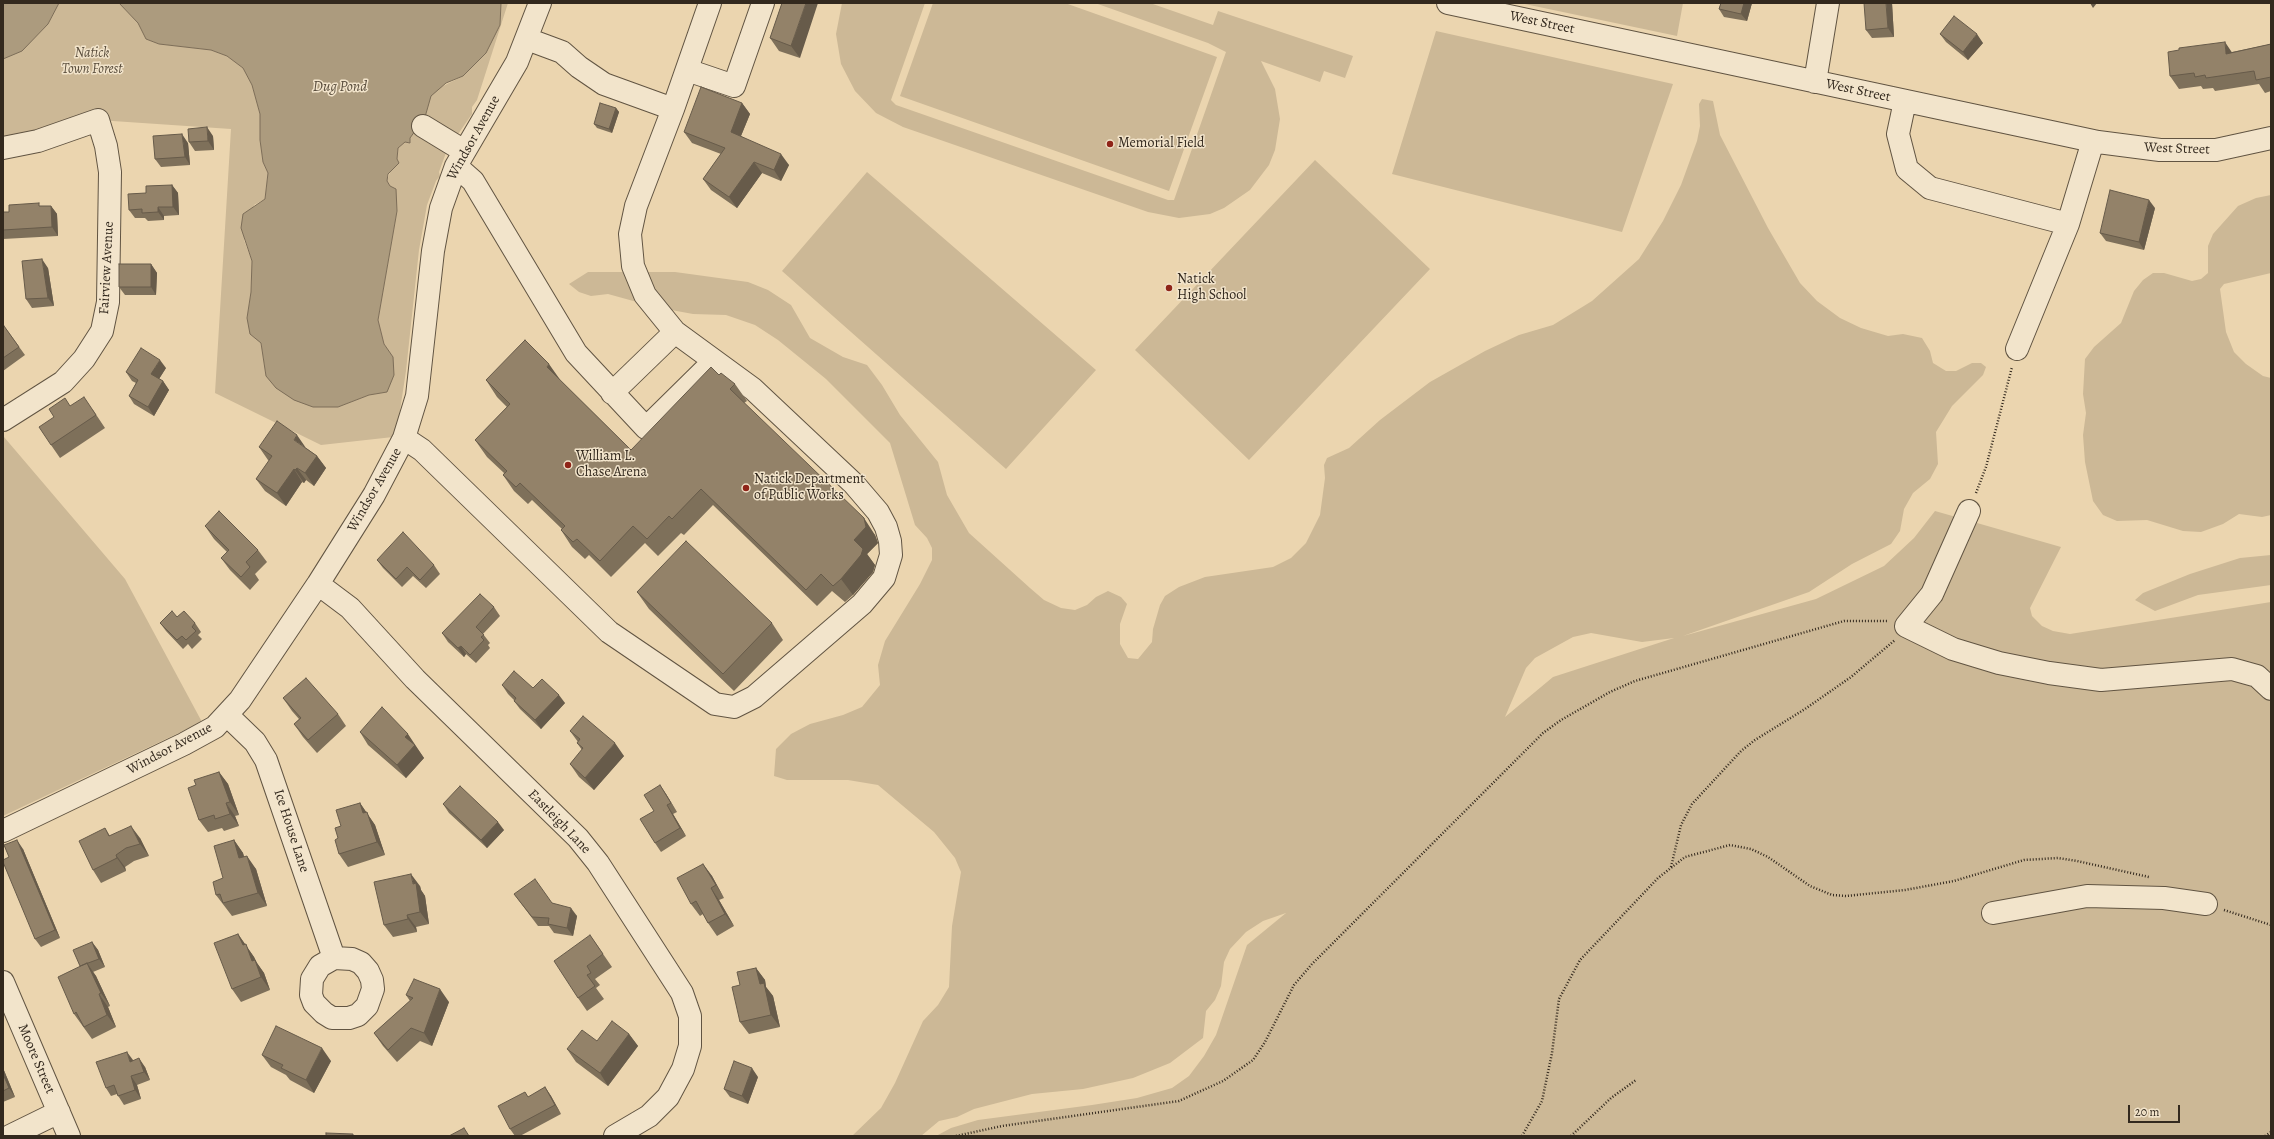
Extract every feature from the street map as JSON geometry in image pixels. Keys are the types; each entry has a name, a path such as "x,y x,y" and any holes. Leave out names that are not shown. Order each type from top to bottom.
{"street":[{"name":"Windsor Avenue","path":"3,831 201,736 227,715 251,685 318,584 374,495 404,438 417,396 436,230 441,208 460,158 505,83 527,39 540,3"},
{"path":"404,438 422,450 609,632 714,704 734,707 754,697 862,604 884,578 891,555 890,541 886,527 878,512 854,484 753,389 675,332 654,309 637,280 632,266 630,242 632,219 640,191 673,109 710,3"},
{"path":"687,70 734,86 763,3"},
{"name":"West Street","path":"1448,3 2093,141 2160,150 2188,151 2216,150 2271,138"},
{"path":"1815,82 1828,3"},
{"path":"527,39 562,52 579,67 604,84 673,109"},
{"path":"1905,101 1898,134 1907,168 1930,188 2068,224"},
{"name":"Fairview Avenue","path":"3,148 38,141 98,120 106,146 110,172 108,302 102,331 84,359 63,382 3,420"},
{"path":"423,126 460,158 576,353 646,428 714,361"},
{"path":"2017,349 2068,224 2093,141"},
{"path":"612,393 675,332"},
{"path":"1969,510 1932,594 1906,626 1953,649 1998,663 2049,673 2101,680 2232,669 2256,676 2271,689"},
{"name":"Eastleigh Lane","path":"318,584 350,608 426,690 578,838 598,863 682,993 690,1016 690,1046 683,1069 668,1097 649,1116 615,1136"},
{"name":"Ice House Lane","path":"227,715 255,742 266,760 334,958"},
{"path":"1992,912 2086,896 2164,898 2206,904"},
{"name":"Moore Street","path":"3,982 69,1136"},
{"path":"10,1136 59,1112"}],"path":[{"path":"1969,510 1986,466 2017,349"},
{"path":"956,1136 1002,1126 1178,1101 1238,1072 1253,1060 1265,1042 1294,985 1312,964 1543,733 1561,720 1610,692 1635,682 1844,621 1889,621 1906,626 1890,645 1851,677 1805,709 1755,740 1741,751 1692,804 1681,825 1671,867"},
{"path":"1522,1136 1542,1101 1552,1053 1559,999 1580,960 1616,920 1671,867 1685,857 1730,845 1740,846 1760,852 1810,886 1832,895 1846,896 1954,881 2024,860 2058,858 2152,877"},
{"path":"2206,904 2271,925"},
{"path":"1571,1136 1611,1098 1636,1080"},
{"path":"2265,1136 2271,1132"}],"green space":[{"name":"Natick Town Forest","path":"59,3 119,3 138,23 146,39 159,44 211,50 227,56 243,68 252,85 260,114 260,140 263,162 268,173 265,199 254,205 244,240 252,261 251,292 247,318 261,343 266,376 338,407 369,395 387,392 393,357 384,344 378,320 397,211 390,186 387,181 391,169 399,163 397,159 398,148 405,142 410,143 410,138 425,117 430,96 437,89 463,76 500,26 501,3 508,3 477,100 472,107 472,114 447,150 439,172 440,176 436,181 427,205 419,250 406,371 399,417 393,437 321,445 215,393 231,129 98,120 3,148 3,59 22,50 48,24"},
{"path":"842,3 925,3 891,100 896,105 1168,200 1174,200 1226,52 1208,43 1095,3 1150,3 1213,25 1218,11 1353,56 1345,78 1324,71 1320,82 1261,61 1275,89 1280,119 1275,150 1269,165 1250,190 1224,208 1210,214 1179,218 1148,212 903,127 876,113 855,91 841,64 836,34"},
{"name":"Memorial Field","path":"933,3 1065,3 1217,57 1169,191 900,96"},
{"path":"1520,3 1683,3 1677,36"},
{"path":"1436,31 1673,84 1622,232 1392,174"},
{"path":"1702,99 1713,101 1720,135 1768,228 1800,283 1817,301 1840,318 1861,328 1888,336 1903,334 1922,338 1930,351 1933,363 1946,371 1956,371 1972,363 1981,363 1986,367 1983,375 1952,406 1936,432 1938,464 1930,479 1913,493 1904,509 1900,531 1891,544 1852,564 1809,592 1683,636 1816,599 1884,566 1914,538 1935,511 2061,547 2030,608 2032,616 2042,626 2053,631 2070,634 2271,602 2271,1136 936,1136 951,1128 978,1120 1137,1098 1172,1088 1189,1076 1204,1056 1216,1035 1247,945 1286,913 1263,921 1246,932 1230,949 1224,962 1221,986 1215,1000 1206,1011 1203,1038 1170,1063 1133,1078 1083,1089 1032,1094 974,1109 957,1117 939,1121 921,1136 852,1136 881,1108 895,1083 923,1021 938,1005 949,987 952,926 961,872 955,858 934,832 878,785 848,780 787,780 774,776 776,749 791,734 810,724 843,715 862,707 880,685 878,665 885,641 920,584 932,560 932,548 927,538 915,525 890,443 826,379 778,340 755,325 726,315 693,314 655,307 608,294 591,296 579,292 569,284 588,272 675,272 748,282 768,290 791,305 810,338 843,357 867,365 882,385 900,415 938,462 947,495 969,533 1044,600 1061,608 1075,610 1087,605 1096,597 1108,591 1121,597 1127,604 1120,624 1120,644 1128,658 1138,659 1152,642 1153,629 1160,605 1165,596 1179,587 1205,577 1273,567 1291,558 1306,543 1320,515 1325,478 1324,465 1327,458 1349,448 1380,420 1430,382 1485,351 1519,335 1553,325 1592,301 1639,259 1663,221 1681,185 1697,141 1700,126 1699,104","holes":["1591,633 1642,642 1674,638 1553,677 1505,717 1526,668 1535,658 1573,637"]},
{"path":"1315,160 1430,269 1249,460 1135,350"},
{"path":"867,172 1096,370 1006,469 782,271"},
{"path":"2271,195 2271,273 2224,284 2220,289 2226,332 2234,352 2246,364 2263,376 2271,378 2271,515 2262,517 2239,514 2223,524 2201,532 2183,531 2147,520 2117,521 2103,515 2093,501 2085,462 2083,435 2086,413 2083,394 2085,359 2094,347 2121,323 2134,291 2143,280 2153,273 2164,273 2192,281 2201,279 2208,273 2208,246 2213,234 2238,206 2256,198"},
{"path":"4,437 125,579 202,722 3,816"},
{"path":"2271,555 2271,585 2198,595 2155,611 2135,600 2143,593 2190,574 2240,558"}],"water":[{"path":"3,3 59,3 48,24 22,51 3,59"},
{"name":"Dug Pond","path":"119,3 501,3 500,25 486,53 463,76 446,83 431,96 425,117 410,138 410,143 405,142 398,148 397,159 399,163 388,174 387,181 390,186 396,189 397,211 378,320 384,344 393,357 394,375 387,392 369,395 338,407 313,407 294,400 276,388 266,376 261,343 250,334 247,318 251,292 252,261 241,228 243,214 265,199 268,173 263,162 260,140 260,114 252,85 243,68 227,56 211,50 159,44 146,39 138,23"}],"building":[{"path":"782,3 806,3 791,46 770,38"},
{"path":"1721,3 1744,3 1741,14 1719,9"},
{"path":"1864,3 1886,3 1888,28 1866,30"},
{"path":"1954,16 1977,34 1963,52 1940,34"},
{"path":"2225,42 2226,54 2271,44 2271,77 2256,80 2254,71 2206,78 2205,75 2195,77 2194,73 2170,76 2168,52 2179,50 2179,48"},
{"path":"701,87 742,103 731,132 781,154 774,170 754,162 729,197 703,179 725,148 684,132"},
{"path":"600,103 616,108 609,129 594,124"},
{"path":"207,127 208,141 189,142 188,129"},
{"path":"182,134 185,157 155,159 153,136"},
{"path":"172,185 173,207 158,207 158,212 142,213 142,209 129,210 128,194 146,193 146,186"},
{"path":"2110,190 2149,200 2139,242 2100,233"},
{"path":"39,203 39,206 51,206 52,227 3,230 3,212 9,212 9,205"},
{"path":"42,259 48,298 26,299 22,261"},
{"path":"119,264 151,264 151,287 119,287"},
{"path":"4,326 19,347 3,358 3,327"},
{"path":"525,340 549,364 547,367 631,450 711,367 719,375 721,373 735,384 730,389 864,518 866,527 854,540 863,549 861,555 841,579 833,586 821,574 806,590 701,489 672,519 669,516 647,539 633,526 600,561 577,539 573,542 561,530 565,526 520,483 516,487 503,475 507,471 475,440 510,404 486,380"},
{"path":"141,348 160,360 151,374 163,381 148,407 129,396 138,380 126,372"},
{"path":"84,397 96,415 51,445 39,427 54,417 49,409 65,398 70,406"},
{"path":"277,421 297,435 294,440 317,456 305,473 297,468 295,470 294,469 277,493 256,479 272,456 259,447"},
{"path":"219,511 258,550 246,562 250,567 241,577 221,558 229,550 205,526"},
{"path":"403,532 434,565 420,580 407,567 396,579 377,560"},
{"path":"686,541 772,623 723,674 637,592"},
{"path":"480,594 494,607 476,627 484,635 481,637 484,640 470,655 461,646 458,648 442,633"},
{"path":"172,611 177,617 184,611 195,623 192,627 196,631 186,640 182,636 177,640 160,623"},
{"path":"514,671 533,688 542,679 559,695 535,720 514,701 516,698 502,685"},
{"path":"306,678 338,714 308,740 294,724 301,718 283,698"},
{"path":"382,707 408,734 405,737 415,745 397,765 360,732"},
{"path":"583,716 615,743 585,778 570,764 583,748 577,743 580,739 570,731"},
{"path":"219,772 230,802 226,803 230,814 215,819 214,815 199,820 188,788 196,785 194,780"},
{"path":"660,785 671,803 667,805 680,828 655,843 640,819 654,811 644,795"},
{"path":"460,786 498,822 481,840 443,804"},
{"path":"360,803 363,813 367,812 377,842 339,854 335,840 338,838 335,828 341,826 336,810"},
{"path":"131,826 140,844 126,848 116,855 117,858 93,870 79,841 105,828 109,836"},
{"path":"17,840 55,930 35,939 3,862 3,860 9,857 4,845"},
{"path":"234,840 239,858 247,856 258,893 223,903 220,894 216,895 213,882 223,878 214,846"},
{"path":"703,864 716,885 711,888 725,914 708,923 696,901 691,904 677,878"},
{"path":"411,874 413,884 416,883 420,912 407,915 408,919 384,925 374,882"},
{"path":"535,879 552,903 571,908 567,928 548,924 549,918 532,917 514,894"},
{"path":"238,934 243,945 246,944 252,961 255,960 261,977 232,989 214,943"},
{"path":"590,935 603,954 587,966 591,973 587,975 595,986 578,998 554,961"},
{"path":"92,942 99,959 80,966 73,950"},
{"path":"87,963 101,993 99,994 107,1015 84,1027 76,1012 74,1014 58,977"},
{"path":"756,968 760,984 764,983 771,1015 740,1022 732,987 740,985 737,972"},
{"path":"414,979 440,989 424,1033 411,1028 388,1050 374,1033 413,998 406,995"},
{"path":"612,1021 629,1034 600,1073 567,1049 582,1030 597,1041"},
{"path":"276,1026 322,1048 306,1080 281,1068 283,1065 262,1055"},
{"path":"127,1052 130,1062 139,1058 144,1072 131,1076 135,1090 118,1096 114,1085 106,1088 96,1062"},
{"path":"734,1061 752,1068 742,1096 724,1089"},
{"path":"3,1074 9,1088 3,1091"},
{"path":"545,1087 555,1105 510,1129 498,1106 525,1092 528,1097"},
{"path":"464,1128 469,1136 449,1136"},
{"path":"326,1133 353,1134 353,1136 326,1136"}],"place":[{"name":"Memorial Field","path":"1110,144"},
{"name":"Natick High School","path":"1169,288"},
{"name":"William L. Chase Arena","path":"568,465"},
{"name":"Natick Department of Public Works","path":"746,488"}]}
